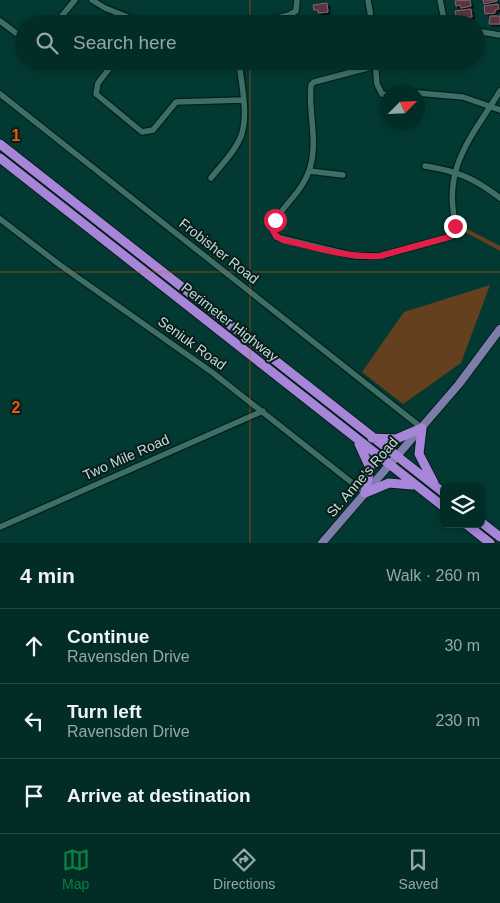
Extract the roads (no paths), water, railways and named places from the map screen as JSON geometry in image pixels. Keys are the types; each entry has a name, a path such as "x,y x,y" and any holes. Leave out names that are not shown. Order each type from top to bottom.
{"highway":[{"name":"Perimeter Highway","path":"0,144 440,490"},
{"name":"Perimeter Highway","path":"0,158 440,504"},
{"path":"372,438 396,439 422,428"},
{"path":"422,428 418,445 419,454 440,489"},
{"path":"356,439 370,464 370,479 365,492"},
{"path":"365,492 392,482 416,486"},
{"path":"485,525 500,537"},
{"path":"471,528 490,543"}],"main road":[{"name":"St. Anne's Road","path":"322,543 467,374 500,329"}],"street":[{"path":"62,15 75,0"},
{"path":"92,0 124,15"},
{"path":"290,15 296,11 297,0"},
{"path":"368,0 370,15"},
{"path":"440,0 443,15"},
{"path":"0,21 15,32"},
{"path":"485,33 500,36"},
{"path":"108,70 98,84 96,94 142,132 153,130 176,102 242,100"},
{"path":"211,178 232,151 241,135 242,100 240,70"},
{"path":"355,70 314,82 311,85 314,133 309,171 297,192 275,220 272,226 276,237 355,256 380,256 453,236 456,229 450,204 450,193 455,171 463,151 500,91"},
{"path":"376,70 380,90"},
{"name":"Frobisher Road","path":"0,94 422,428"},
{"path":"425,94 458,96 500,110"},
{"path":"425,166 455,171 485,186 500,198"},
{"path":"309,171 343,175"},
{"name":"Seniuk Road","path":"0,219 263,411 365,492"},
{"name":"Two Mile Road","path":"0,527 263,411"}]}
